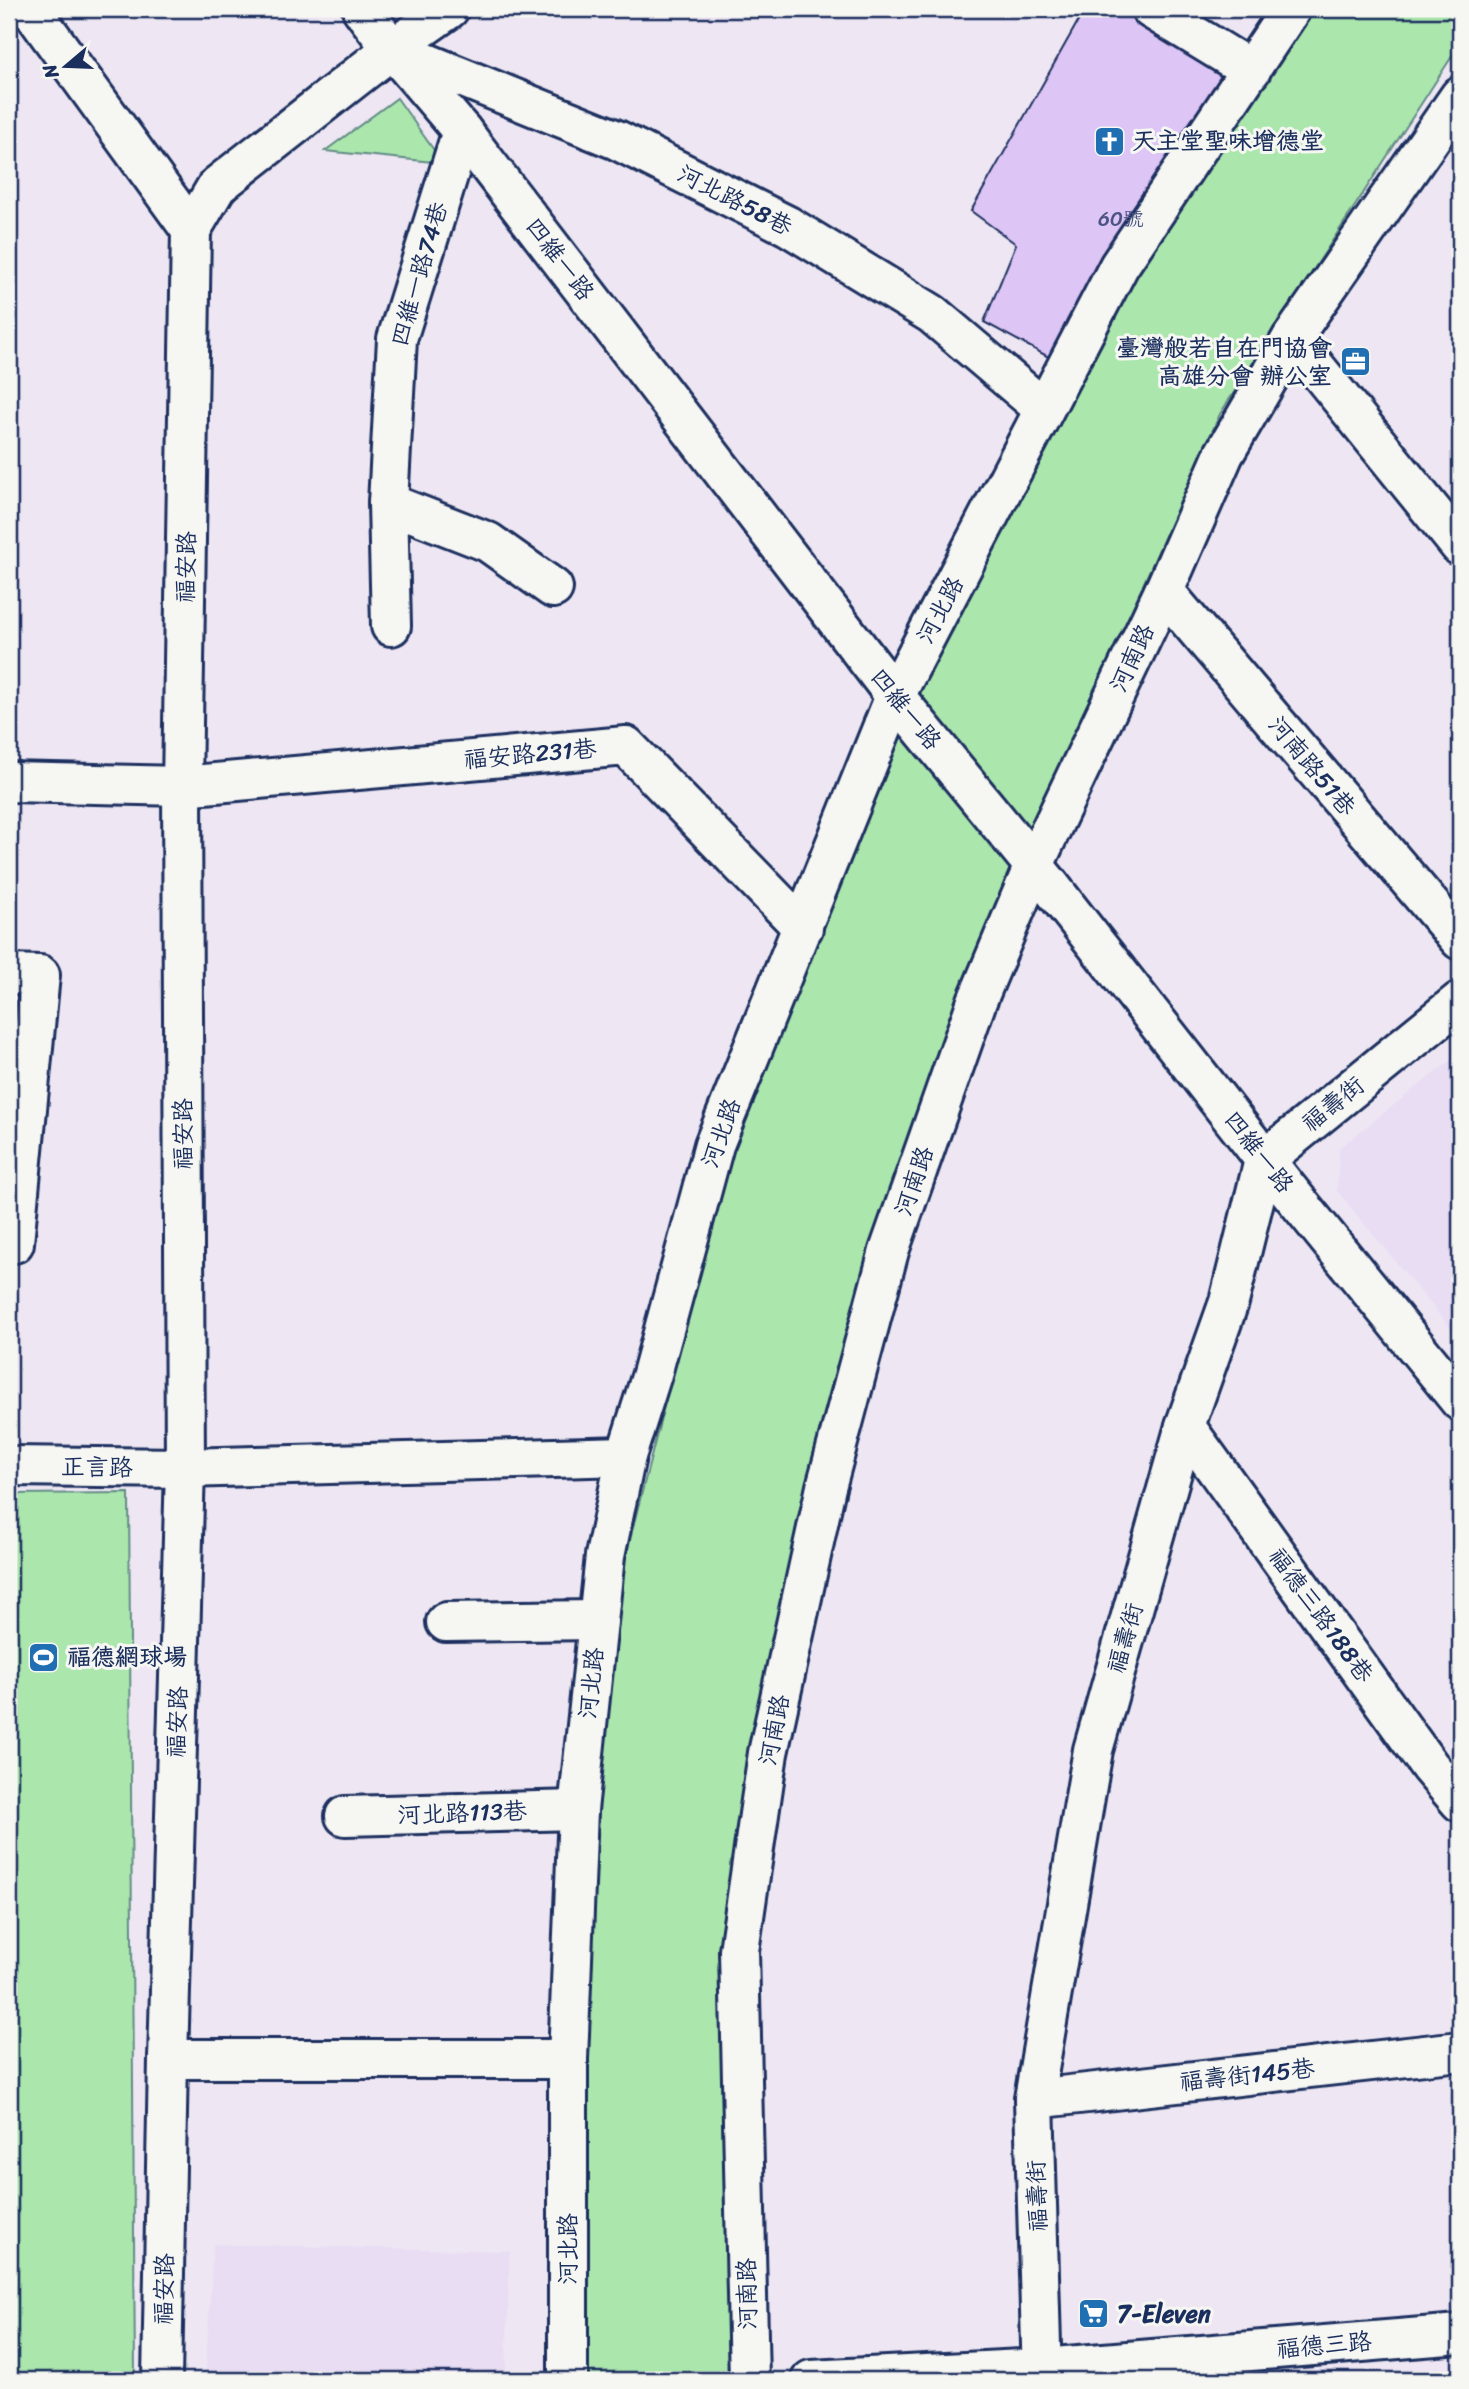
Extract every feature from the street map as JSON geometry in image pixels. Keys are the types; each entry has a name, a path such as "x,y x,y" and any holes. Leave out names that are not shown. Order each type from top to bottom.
{"street":[{"path":"31,9 191,230"},
{"name":"四維一路","path":"362,9 392,49 462,131 895,696 1034,866 1264,1160 1460,1401"},
{"name":"福安路","path":"162,2380 185,1468 182,786 191,230 217,186 392,49 449,9"},
{"path":"1151,9 1251,70"},
{"name":"河北路","path":"568,2380 568,2059 578,1810 597,1620 605,1556 626,1456 652,1374 714,1144 895,696 1119,266 1291,9"},
{"name":"河北路58巷","path":"392,49 617,140 788,226 932,314 1044,410"},
{"name":"河南路","path":"749,2380 739,1951 768,1753 826,1487 889,1251 977,1002 1034,866 1164,591 1224,454 1292,338 1455,120"},
{"name":"四維一路74巷","path":"391,626 388,503 397,339 462,131"},
{"path":"1292,338 1460,546"},
{"path":"388,503 488,542 553,588"},
{"name":"河南路51巷","path":"1164,591 1460,940"},
{"name":"福安路231巷","path":"182,786 626,746 803,928"},
{"path":"9,782 182,786"},
{"path":"9,974 40,975 15,1243 9,1244"},
{"name":"福壽街","path":"1042,2374 1034,2099 1093,1750 1185,1426 1229,1302 1264,1160 1460,1000"},
{"name":"福德三路188巷","path":"1185,1426 1430,1768 1460,1802"},
{"name":"正言路","path":"9,1466 185,1468 626,1456"},
{"path":"446,1622 597,1620"},
{"name":"河北路113巷","path":"345,1816 578,1810"},
{"name":"福壽街145巷","path":"1034,2099 1460,2051"},
{"path":"168,2059 568,2059"},
{"name":"福德三路","path":"811,2380 1042,2374 1460,2334"}],"shaded area":[{"path":"1460,1053 1460,1340 1337,1191 1339,1148"},
{"path":"213,2244 510,2251 506,2380 205,2380"}],"green space":[{"path":"1310,9 1460,9 1460,44 1220,414 960,991 876,1244 723,1956 728,2380 561,2380 593,1797 625,1558 730,1150 899,729 1131,281"},
{"path":"397,98 443,163 325,151"},
{"path":"129,1493 135,2380 9,2380 9,1494"}],"building":[{"name":"天主堂聖味增德堂","path":"1085,9 1151,9 1251,70 1067,367 984,322 1016,244 971,211"}],"place":[{"name":"天主堂聖味增德堂","path":"1109,141"},
{"name":"臺灣般若自在門協會 高雄分會 辦公室","path":"1355,362"},
{"name":"福德網球場","path":"44,1657"},
{"name":"7-Eleven","path":"1094,2314"}]}
